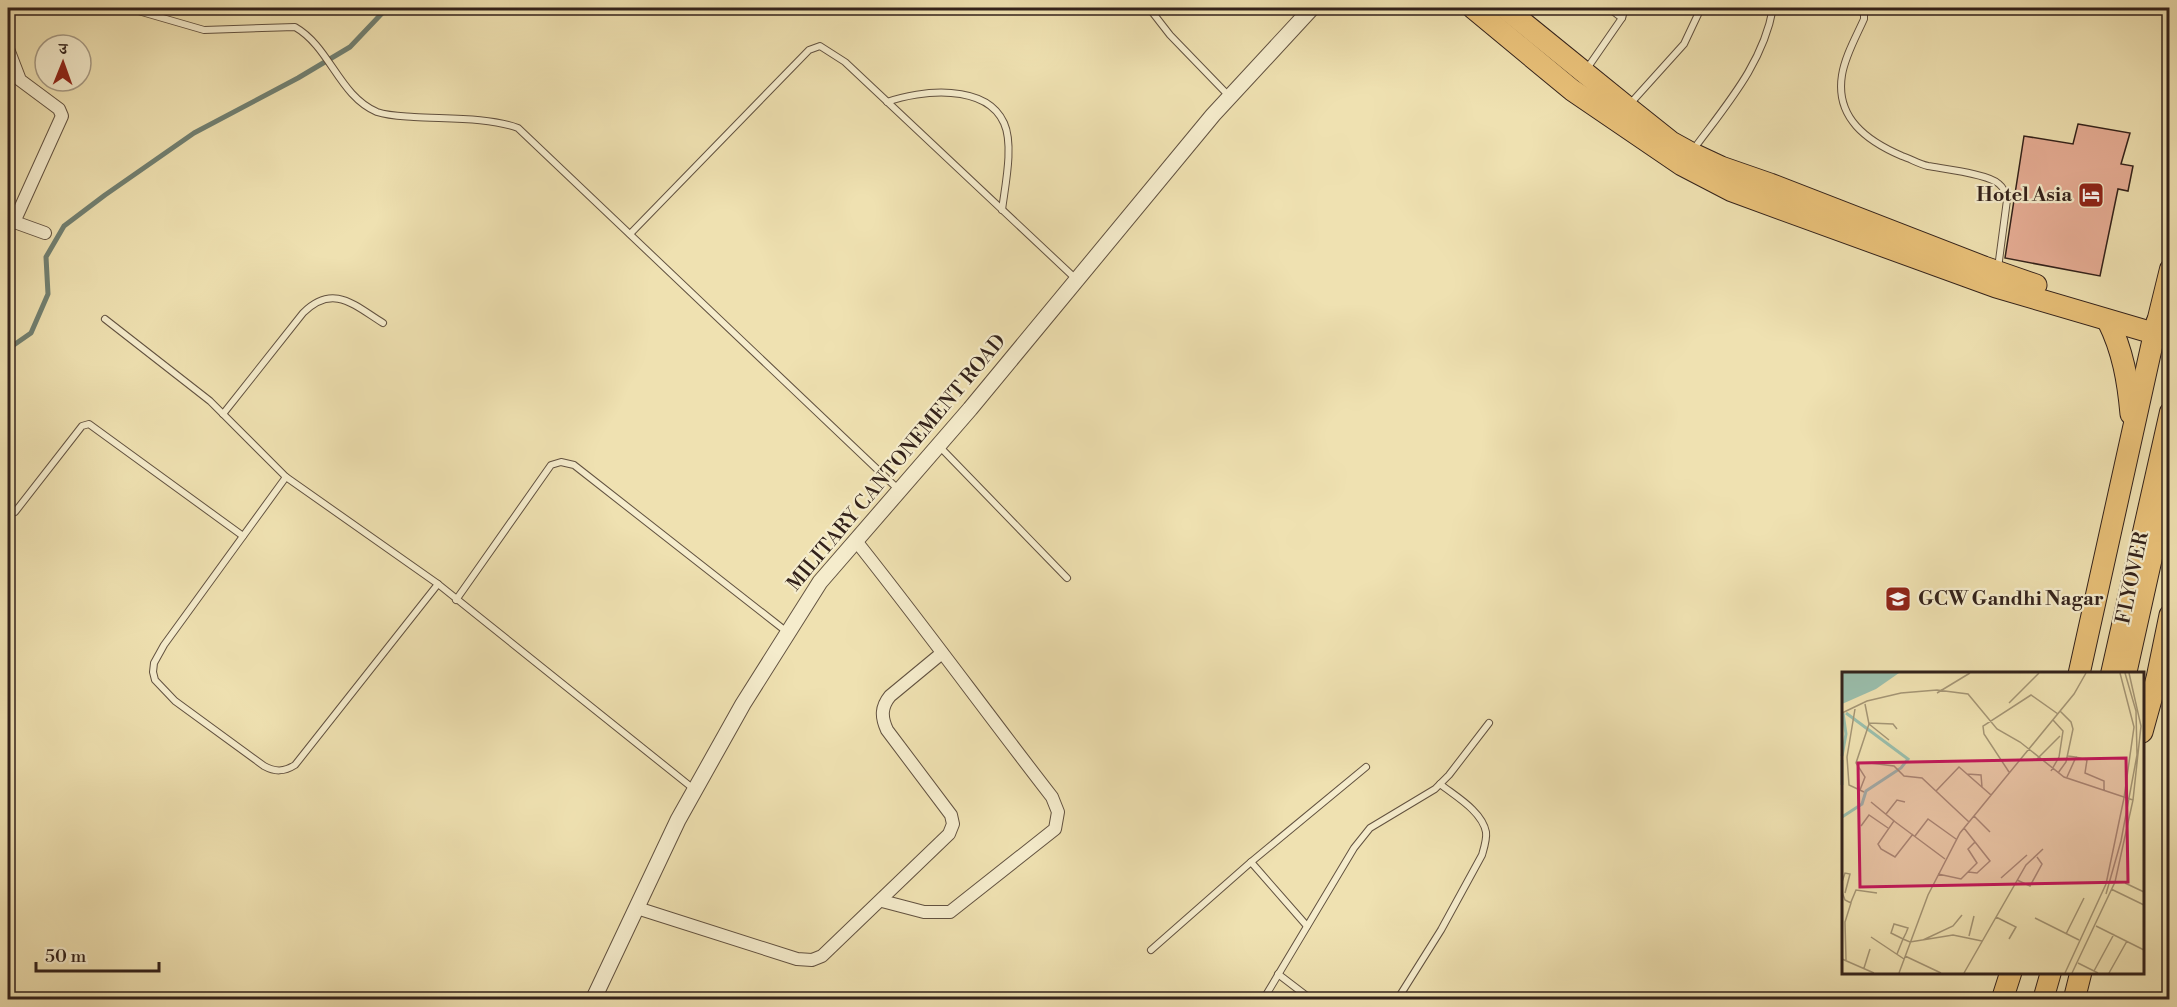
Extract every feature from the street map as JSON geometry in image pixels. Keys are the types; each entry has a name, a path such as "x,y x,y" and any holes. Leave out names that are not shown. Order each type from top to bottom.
{"highway":[{"path":"1473,8 1732,191 1996,287 2108,321 2163,330"},
{"path":"1505,8 1578,82"},
{"path":"1687,159 1721,167 1770,184 1998,272 2112,310 2163,330"},
{"path":"2108,321 2119,343 2124,363 2129,388 2132,436"},
{"path":"2079,672 2132,436 2163,330"},
{"path":"2144,725 2157,678 2169,615"},
{"path":"2002,999 2010,974"},
{"path":"2074,999 2080,974"}],"main road":[{"path":"2163,330 2169,269"},
{"name":"FLYOVER","path":"2111,672 2169,412"},
{"name":"FLYOVER","path":"2126,672 2169,477"},
{"path":"2043,999 2049,974"}],"street":[{"name":"MILITARY CANTONEMENT ROAD","path":"593,999 678,820 743,704 820,582 938,446 1230,96 1312,8"},
{"path":"8,49 20,80 59,109 62,116 11,220 45,233"},
{"path":"856,541 922,623 942,653 1052,797 1058,812 1054,829 950,912 924,912 882,901"},
{"path":"637,908 807,961 822,956 882,901 949,834 953,824 951,815 887,730 882,712 890,696 942,653"}],"lane":[{"path":"128,8 204,30 295,27 319,48 340,79 364,104 377,111 392,116 471,120 518,128 900,490"},
{"path":"1149,8 1170,35 1230,96"},
{"path":"1610,8 1622,18"},
{"path":"1578,82 1622,18 1625,8"},
{"path":"1621,113 1684,44 1701,8"},
{"path":"1687,159 1747,77 1769,28 1773,8"},
{"path":"1858,8 1864,14 1864,19 1842,75 1841,96 1846,112 1854,126 1871,140 1891,151 1926,165 1999,183 2005,191 2007,200 1998,272"},
{"path":"630,234 813,48 824,47 845,62 1077,280"},
{"path":"887,102 906,95 946,92 977,99 997,112 1004,123 1008,137 1002,210"},
{"path":"223,414 303,313 316,302 330,297 345,300 383,323"},
{"path":"105,320 210,401 286,477 438,584 695,790"},
{"path":"15,512 82,426 89,424 243,536"},
{"path":"938,446 1067,578"},
{"path":"456,600 551,465 561,462 574,465 788,633"},
{"path":"286,477 164,645 154,663 153,672 155,680 176,701 264,766 275,771 283,771 295,765 438,584"},
{"path":"1263,999 1354,848 1370,828 1435,789 1489,723"},
{"path":"1151,950 1251,862 1366,767"},
{"path":"1397,999 1441,930 1482,855 1485,845 1486,833 1482,822 1470,808 1440,784"},
{"path":"1251,862 1307,926"},
{"path":"1278,974 1312,999"}],"building":[{"name":"Hotel Asia","path":"2078,124 2130,133 2121,164 2133,166 2128,191 2118,189 2100,276 2005,258 2024,136 2073,144"}],"waterway":[{"path":"8,349 31,333 48,294 46,257 64,226 194,133 298,78 350,47 387,8"}],"place":[{"name":"Hotel Asia","path":"2091,195"},
{"name":"GCW Gandhi Nagar","path":"1898,599"}]}
